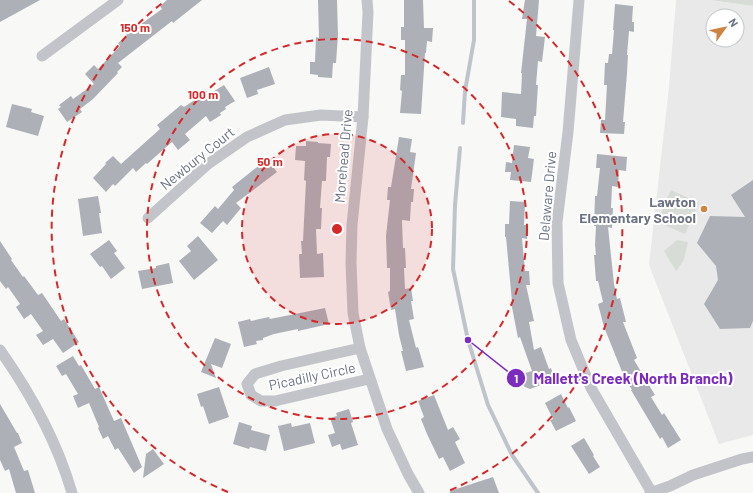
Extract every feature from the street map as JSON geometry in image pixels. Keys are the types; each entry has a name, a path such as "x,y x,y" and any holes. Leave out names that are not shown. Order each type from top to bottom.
{"street":[{"path":"42,56 118,0"},
{"name":"Morehead Drive","path":"367,0 368,12 363,117 352,225 350,263 353,313 360,348 387,429 408,474 420,493"},
{"name":"Delaware Drive","path":"579,0 568,132 557,222 558,282 572,340 591,388 651,493"},
{"name":"Newbury Court","path":"148,218 208,164 247,137 285,120 321,115 363,117"},
{"name":"Picadilly Circle","path":"360,348 281,366 255,374 247,384 251,395 261,401 275,401 369,378"},
{"path":"0,350 19,377 44,421 59,454 72,493"},
{"path":"651,493 693,476 742,459 753,457"}],"shaded area":[{"name":"Lawton Elementary School","path":"676,0 710,0 753,6 753,435 719,444 649,265 669,87"},
{"path":"710,0 753,0 753,6"},
{"path":"671,190 699,203 685,234 657,222"},
{"path":"677,240 688,242 684,260 676,271 664,251"}],"building":[{"path":"0,0 40,0 0,22"},
{"path":"167,0 202,0 118,63 122,67 117,72 118,73 93,99 80,109 82,112 67,122 58,109 61,107 59,105 71,96 73,99 94,84 85,74 94,65 98,69 120,46 118,43 127,36 126,35 162,9 160,6"},
{"path":"318,0 337,0 338,35 336,63 333,63 332,78 318,77 318,75 310,74 310,62 315,62 316,37 319,38"},
{"path":"404,0 423,0 424,28 433,28 432,42 427,41 425,53 421,114 400,113 402,91 400,90 401,75 405,75 405,40 401,40 401,27 404,27"},
{"path":"525,0 539,0 536,36 545,37 542,62 538,61 536,116 534,116 533,128 516,126 516,119 501,117 502,92 521,94 521,73 527,19 522,19"},
{"path":"615,4 633,6 632,22 634,22 634,32 629,31 623,122 625,122 624,134 600,133 601,120 605,120 607,85 604,85 605,63 608,63 609,54 612,54"},
{"path":"269,67 275,84 257,90 258,94 247,98 240,78"},
{"path":"224,85 235,101 225,107 226,109 220,113 221,115 210,122 206,116 185,134 190,140 178,150 172,142 136,172 133,168 115,186 113,184 106,192 93,178 106,164 105,163 113,156 121,164 160,129 157,125 181,105 184,107 207,92 208,95"},
{"path":"12,104 32,109 31,112 44,116 38,136 6,127"},
{"path":"399,137 412,139 410,152 416,153 411,189 414,189 413,202 411,202 410,221 402,220 403,248 405,248 406,268 404,268 405,289 411,288 413,301 411,301 414,319 409,320 416,348 418,347 424,367 406,371 401,351 403,351 395,309 391,310 388,292 390,291 390,268 387,268 386,236 390,200 387,200 388,187 391,187"},
{"path":"306,141 331,144 330,157 327,157 326,181 322,181 320,208 322,208 321,229 316,229 317,254 323,253 324,277 300,278 299,254 302,254 301,241 303,241 306,181 304,180 305,161 295,160 296,146 306,146"},
{"path":"514,145 530,147 528,158 534,159 531,182 510,180 511,172 505,172 506,162 512,163"},
{"path":"597,154 627,157 626,171 619,170 618,187 612,186 612,228 608,227 614,284 617,299 620,298 626,322 623,322 637,358 634,360 655,395 651,397 662,415 664,413 681,440 668,448 662,437 660,439 623,374 604,327 598,304 603,302 598,281 596,281 594,255 596,255 596,226 594,226 595,196 597,196 600,168 596,168"},
{"path":"267,159 277,172 236,203 241,208 227,225 223,221 212,233 200,223 215,206 218,209 234,190 232,187"},
{"path":"753,180 753,321 750,328 720,329 704,304 718,280 716,266 697,243 710,216 745,217 731,195"},
{"path":"98,196 102,233 83,236 78,199"},
{"path":"510,201 525,202 524,225 528,225 527,239 522,238 525,271 529,271 530,285 526,285 534,321 529,322 534,350 541,347 549,369 551,368 555,380 530,389 521,383 522,375 532,371 520,337 518,338 511,302 505,237 505,224 509,224"},
{"path":"198,236 218,260 194,280 179,261 191,251 187,246"},
{"path":"109,240 117,251 114,253 125,268 111,279 102,266 100,267 90,254"},
{"path":"0,241 23,277 24,276 38,295 42,293 61,321 64,319 79,342 63,353 53,339 43,345 36,335 43,331 31,314 24,319 16,307 20,304 8,287 6,289 0,281"},
{"path":"169,263 173,283 142,289 138,271 156,268 156,266"},
{"path":"325,308 329,324 298,331 298,329 274,334 263,338 263,340 256,341 257,344 244,347 238,322 269,317 270,319"},
{"path":"215,338 231,344 222,368 211,364 216,378 201,372"},
{"path":"73,356 79,366 81,365 95,389 99,387 114,421 121,418 142,467 134,473 118,448 115,450 108,436 103,439 89,403 78,408 73,396 78,394 66,374 62,376 56,366"},
{"path":"219,387 229,417 209,424 197,394"},
{"path":"561,394 576,421 556,431 550,420 553,419 545,403"},
{"path":"434,395 448,430 453,427 460,439 455,442 465,463 450,471 443,457 439,459 421,419 424,417 418,401"},
{"path":"0,404 18,433 22,443 14,447 24,471 28,470 35,493 16,493 9,469 5,471 0,460"},
{"path":"349,409 353,422 351,423 358,445 342,450 340,444 332,447 328,435 335,433 330,418 337,416 336,413"},
{"path":"239,422 252,426 251,430 270,435 266,451 250,447 249,449 233,444"},
{"path":"291,423 292,427 310,423 315,443 284,451 278,426"},
{"path":"584,438 600,467 589,474 571,446"},
{"path":"153,449 164,464 143,478 146,454"},
{"path":"493,477 499,493 450,493 450,491"}],"waterway":[{"path":"463,123 465,91 474,40 474,0"},
{"path":"460,148 455,205 453,269 468,340 488,405 512,455 538,493"}],"place":[{"name":"Lawton Elementary School","path":"704,209"},
{"name":"Mallett's Creek (North Branch)","path":"468,340"}]}
